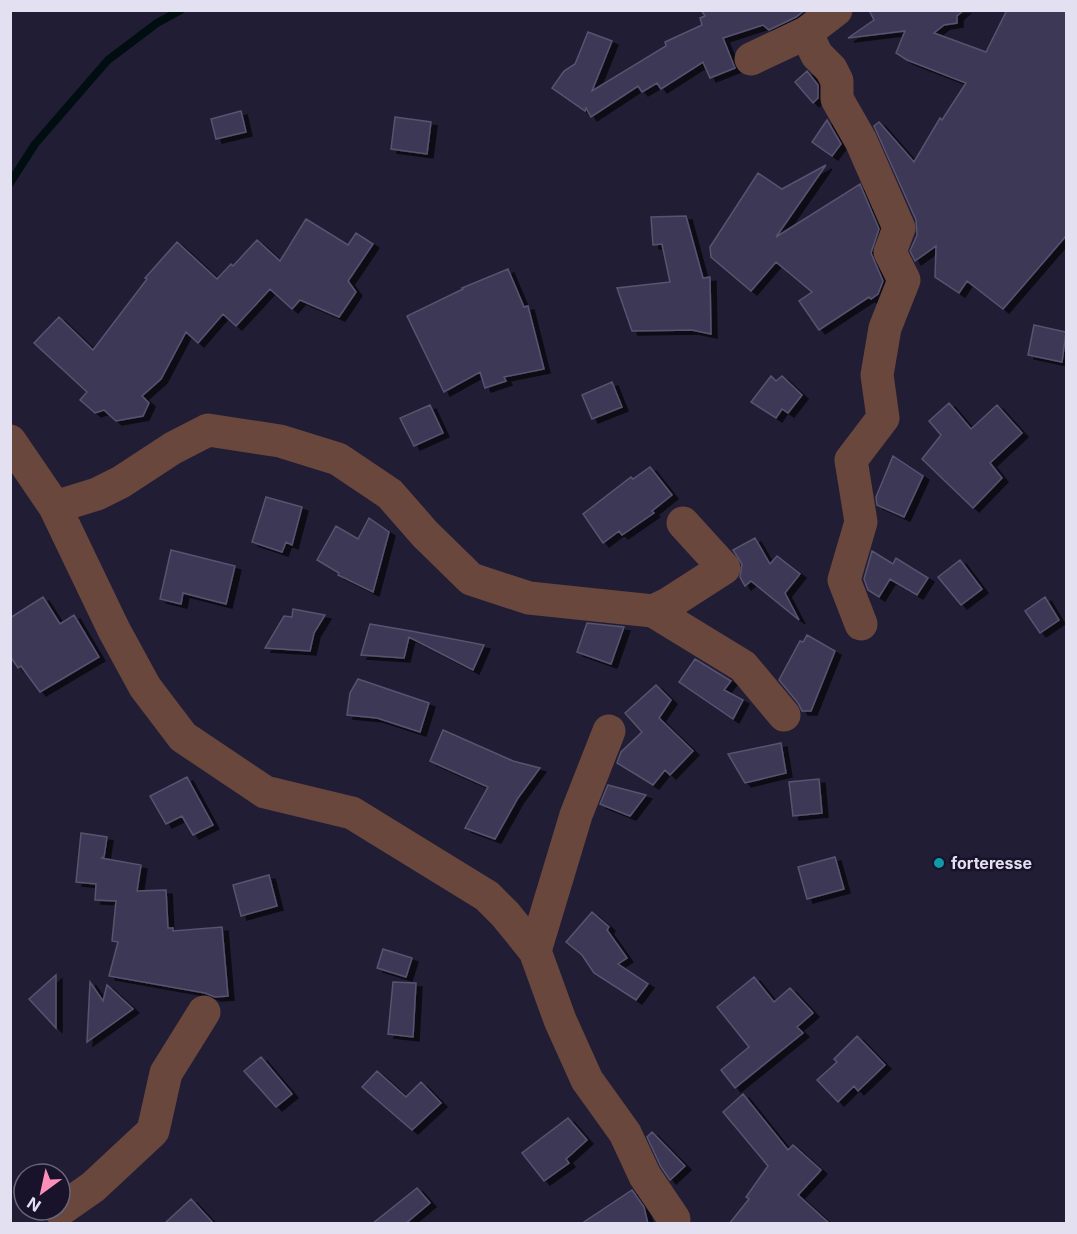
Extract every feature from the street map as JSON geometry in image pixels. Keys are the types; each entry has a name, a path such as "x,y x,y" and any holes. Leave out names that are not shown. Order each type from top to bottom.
{"street":[{"path":"751,59 806,33 836,10"},
{"path":"806,33 817,55 831,69 837,81 837,99 861,141 899,228 890,252 904,280 885,328 877,375 883,418 851,460 861,522 844,580 861,624"},
{"path":"55,507 97,494 121,482 173,448 208,430 280,441 338,459 390,494 425,534 471,579 528,598 654,611 743,666 784,715"},
{"path":"10,441 55,507 114,630 145,687 183,737 265,792 352,813 487,896 505,914 535,951 560,1020 587,1080 625,1133 645,1176 674,1219 673,1224"},
{"path":"654,611 724,568 683,523"},
{"path":"535,951 576,815 609,731"},
{"path":"72,1202 93,1187 153,1131 166,1073 204,1012"}],"building":[{"path":"701,10 805,10 769,30 763,25 723,38 735,68 710,78 703,62 661,89 657,83 642,92 638,86 591,117 586,108 585,111 552,88 564,71 575,64 588,32 612,41 592,91 666,46 665,42 702,25 700,18 705,16"},
{"path":"869,10 964,10 957,16 957,23 944,25 934,33 986,52 1007,10 1066,10 1066,236 1003,309 967,281 959,293 935,277 936,246 915,261 910,251 917,235 916,220 874,126 879,122 914,162 940,118 942,120 966,83 907,60 896,53 905,31 848,38 874,20"},
{"path":"807,71 818,85 818,98 813,103 795,82"},
{"path":"241,111 246,132 216,139 211,119"},
{"path":"395,117 431,122 427,154 391,149"},
{"path":"827,120 841,144 832,156 812,142"},
{"path":"826,165 776,237 860,184 879,229 871,253 883,281 878,294 871,299 869,297 819,330 799,301 812,292 776,262 751,291 711,257 710,247 758,173 782,189"},
{"path":"686,216 703,278 710,277 711,334 692,330 632,331 617,288 670,282 662,244 653,245 651,217"},
{"path":"306,219 348,245 356,233 373,244 348,281 356,292 339,317 300,300 292,309 270,289 236,326 223,314 198,343 186,332 161,379 142,396 149,403 143,416 116,421 104,410 95,413 80,400 87,392 34,343 59,317 93,350 147,279 145,278 177,242 217,279 231,264 233,266 257,240 280,261"},
{"path":"508,269 524,307 528,306 544,369 504,377 506,381 485,388 480,372 444,392 407,316 462,288"},
{"path":"1034,325 1066,332 1062,362 1028,355"},
{"path":"771,376 776,381 782,376 802,395 788,413 782,409 776,418 751,402"},
{"path":"612,382 622,407 592,419 582,395"},
{"path":"949,403 971,429 997,405 1022,433 990,463 1002,478 973,508 922,459 941,435 929,421"},
{"path":"430,405 443,433 414,446 400,418"},
{"path":"893,456 923,476 904,517 877,505 876,497"},
{"path":"650,467 672,495 652,511 654,513 622,535 619,531 603,543 583,514 631,477 633,479"},
{"path":"266,497 302,507 292,545 286,542 282,552 252,542"},
{"path":"369,518 389,532 373,592 338,575 339,573 317,560 336,526 358,539"},
{"path":"755,538 770,564 777,556 800,574 785,593 799,620 751,581 745,586 740,577 742,564 733,550"},
{"path":"171,550 235,566 226,604 183,593 181,604 160,599"},
{"path":"872,551 893,564 896,558 928,578 917,595 890,579 879,597 868,590 864,579"},
{"path":"960,560 982,589 961,605 938,577"},
{"path":"43,597 60,624 74,615 99,657 40,692 21,666 18,668 10,656 10,618"},
{"path":"1045,597 1059,620 1040,633 1025,611"},
{"path":"293,609 325,615 314,633 310,651 265,648 284,616 292,617"},
{"path":"587,623 624,627 611,664 577,652"},
{"path":"370,624 484,645 473,670 409,637 404,658 361,655"},
{"path":"807,635 835,651 811,711 802,711 779,680 800,641 803,642"},
{"path":"695,659 731,681 724,690 743,700 733,719 679,682"},
{"path":"358,679 429,703 420,732 377,718 347,715 350,693"},
{"path":"656,685 671,700 659,718 693,751 670,775 665,770 653,785 617,763 621,752 642,732 625,713"},
{"path":"443,730 513,761 540,768 518,798 495,839 465,828 488,787 430,761"},
{"path":"781,743 786,773 745,783 728,754"},
{"path":"187,777 213,825 193,835 182,816 166,824 150,796"},
{"path":"819,779 822,813 793,816 789,782"},
{"path":"608,785 646,795 630,816 600,804"},
{"path":"81,833 107,837 104,857 101,858 141,865 137,891 166,890 168,928 173,928 173,931 222,927 228,996 215,997 205,993 109,976 118,942 112,941 116,901 95,900 96,884 76,882"},
{"path":"835,857 844,889 807,899 798,867"},
{"path":"269,875 277,906 241,916 233,885"},
{"path":"592,912 609,927 607,930 627,958 618,964 648,984 636,1000 594,973 582,955 566,942"},
{"path":"383,949 412,958 406,977 377,968"},
{"path":"56,975 56,1028 29,999"},
{"path":"754,977 774,1002 790,988 813,1013 797,1027 803,1033 735,1088 721,1070 749,1047 717,1007"},
{"path":"90,982 103,1001 107,985 133,1009 87,1042"},
{"path":"393,982 416,983 413,1037 388,1034"},
{"path":"857,1036 885,1065 858,1091 854,1086 838,1102 817,1080 837,1062 834,1059"},
{"path":"261,1057 292,1094 276,1107 244,1071"},
{"path":"377,1071 406,1097 421,1082 441,1103 412,1130 362,1087"},
{"path":"743,1094 788,1150 793,1145 821,1170 798,1195 830,1224 729,1224 749,1199 746,1197 768,1166 723,1112"},
{"path":"568,1118 587,1140 566,1159 569,1163 544,1181 522,1153"},
{"path":"652,1132 685,1166 670,1180 661,1167 647,1137"},
{"path":"417,1188 430,1203 405,1224 372,1224"},
{"path":"632,1190 644,1207 648,1224 581,1224"},
{"path":"191,1199 214,1224 164,1224"}],"waterway":[{"path":"10,183 35,144 108,60 157,23 181,10"}],"place":[{"name":"forteresse","path":"939,863"}]}
